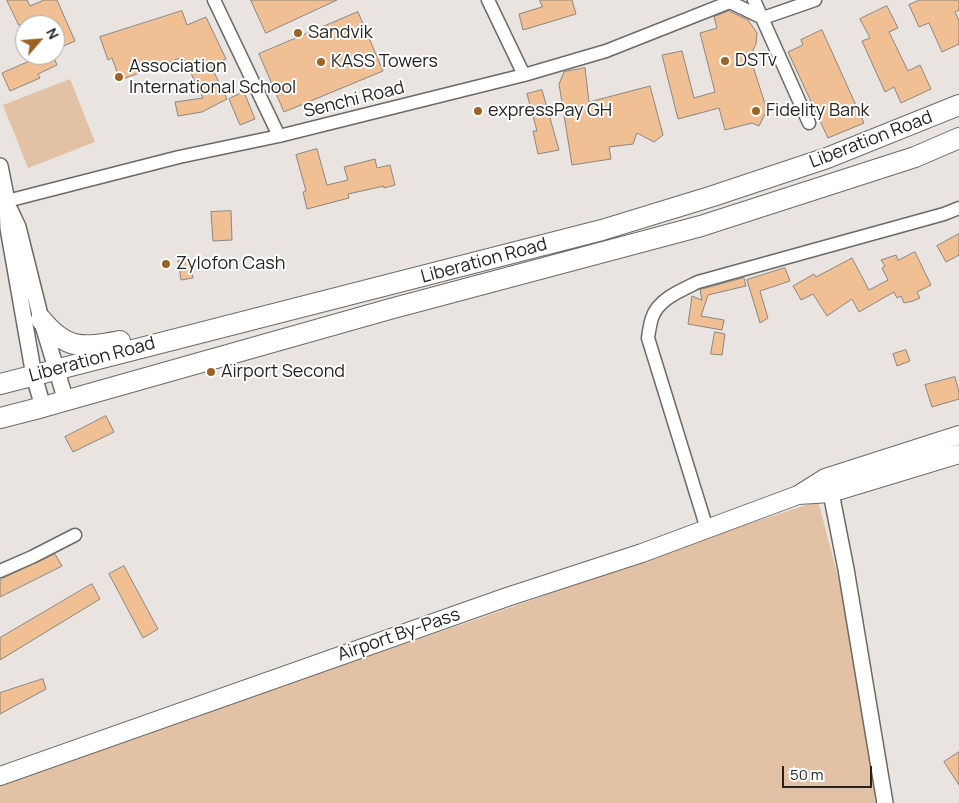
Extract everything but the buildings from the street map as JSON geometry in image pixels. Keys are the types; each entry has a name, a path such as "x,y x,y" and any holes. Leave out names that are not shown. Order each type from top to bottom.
{"highway":[{"name":"Liberation Road","path":"0,384 35,380 56,369 602,230 827,158 959,105"},
{"name":"Liberation Road","path":"0,418 390,309 701,226 915,157 959,138"},
{"path":"41,318 59,338 69,343 98,345 131,339 147,339 162,342"},
{"path":"0,398 35,380"}],"main road":[{"name":"Airport By-Pass","path":"828,486 959,435"},
{"name":"Airport By-Pass","path":"0,776 480,606 642,553 798,495 959,454"}],"street":[{"path":"214,0 279,136"},
{"path":"488,0 524,75"},
{"path":"754,0 809,123"},
{"path":"763,18 815,0"},
{"name":"Senchi Road","path":"7,201 178,157 279,136 524,75 606,51 730,2 763,18"},
{"path":"0,166 7,201 8,228 35,380 43,407"},
{"path":"7,201 18,227 41,318 66,401"},
{"path":"706,529 648,338 652,316 660,305 671,296 698,282 934,217 959,208"},
{"path":"828,486 846,569 885,803"},
{"path":"0,571 75,535"}],"shaded area":[{"path":"70,79 95,142 28,168 3,105"},
{"path":"818,501 869,693 887,803 0,803 0,786 124,739"}],"place":[{"name":"Sandvik","path":"298,33"},
{"name":"DSTv","path":"725,61"},
{"name":"KASS Towers","path":"321,62"},
{"name":"Association International School","path":"119,77"},
{"name":"expressPay GH","path":"478,111"},
{"name":"Fidelity Bank","path":"756,111"},
{"name":"Zylofon Cash","path":"166,264"},
{"name":"Airport Second","path":"211,372"}]}
